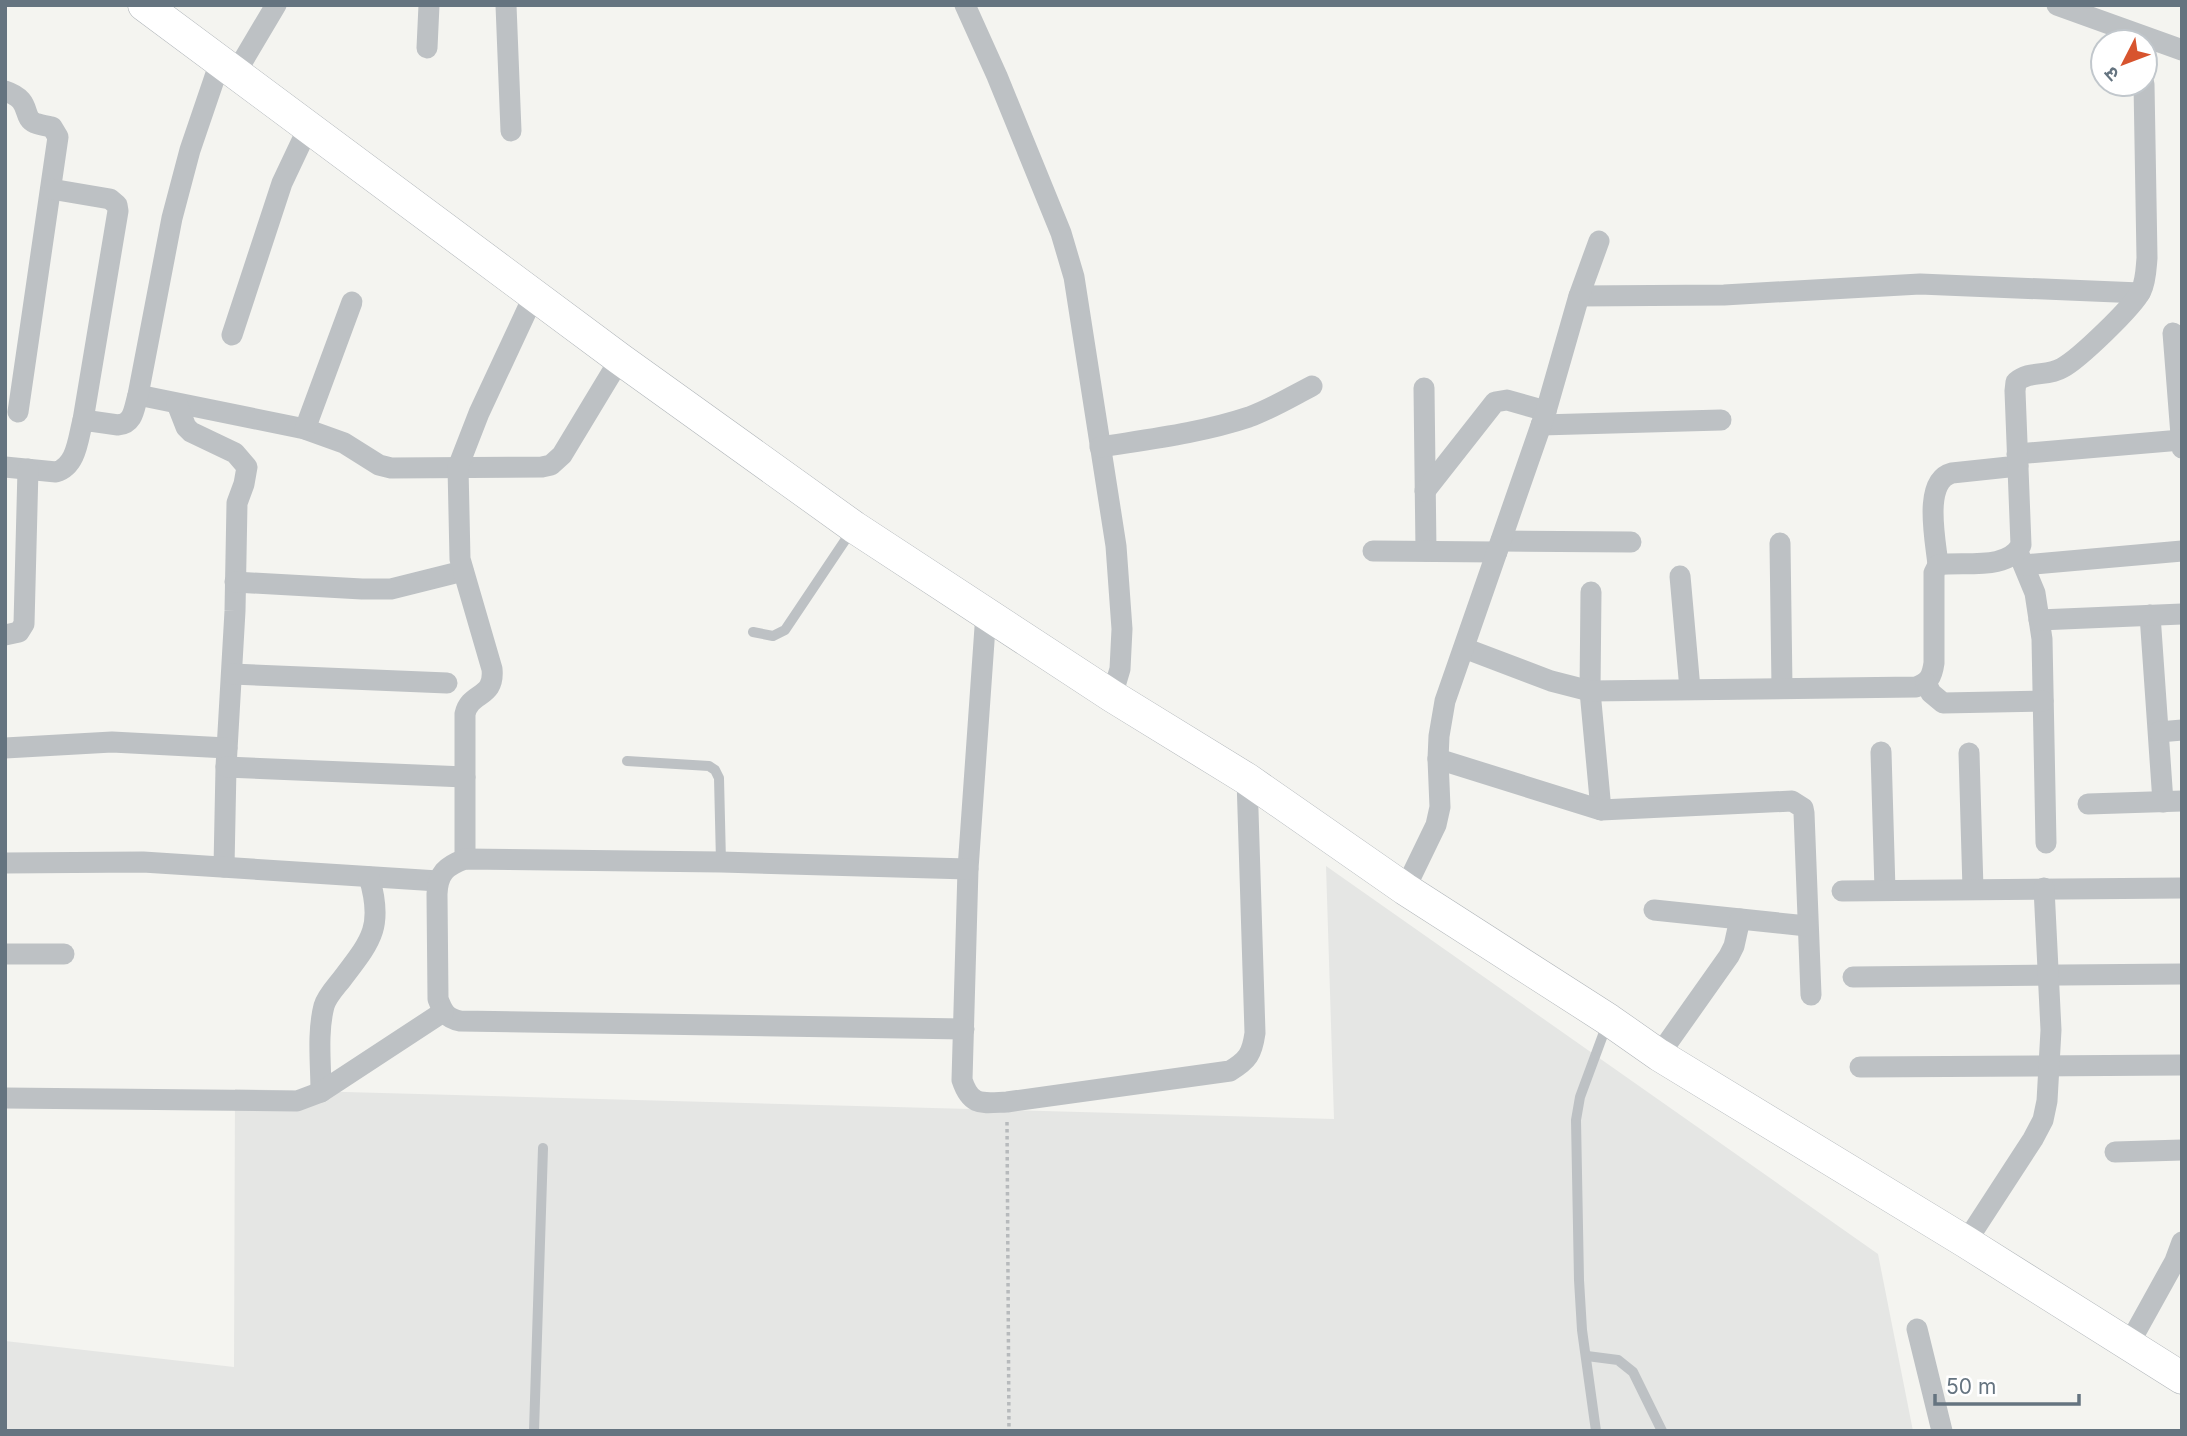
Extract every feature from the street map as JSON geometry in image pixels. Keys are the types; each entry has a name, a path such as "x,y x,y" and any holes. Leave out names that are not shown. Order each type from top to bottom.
{"main road":[{"path":"145,5 620,359 854,527 1112,696 1247,779 1405,889 1659,1055 1966,1242 2182,1378"}],"street":[{"path":"83,420 123,424 131,419 172,218 190,150 227,68 276,5"},
{"path":"426,48 429,5"},
{"path":"506,5 511,131"},
{"path":"965,5 997,76 1069,257 1116,546 1122,629 1120,669 1112,696"},
{"path":"2057,5 2116,28"},
{"path":"2159,43 2182,50"},
{"path":"5,91 22,100 30,120 52,127 58,137 18,412"},
{"path":"2046,843 2042,639 2035,593 2021,559 2016,382 2029,374 2051,373 2063,368 2079,356 2140,293 2147,258 2144,98"},
{"path":"232,335 282,183 308,128"},
{"path":"5,467 56,472 63,470 73,457 83,420 118,211 117,205 110,199 51,189"},
{"path":"1405,889 1436,825 1440,807 1439,736 1445,701 1543,418 1579,296 1599,241"},
{"path":"1579,296 1724,295 1920,284 2140,293"},
{"path":"465,859 467,707 471,701 485,693 493,680 460,559 458,467 479,413 534,295"},
{"path":"305,429 352,302"},
{"path":"2173,333 2182,448"},
{"path":"138,395 305,429 344,443 379,465 391,468 542,467 558,460 620,359"},
{"path":"1100,447 1233,422 1260,413 1312,386"},
{"path":"1424,388 1426,551"},
{"path":"1426,491 1495,402 1507,400 1543,418 1721,420"},
{"path":"177,404 186,427 191,432 235,453 247,467 237,503 224,867"},
{"path":"1464,648 1551,681 1590,691 1916,687 1926,683 1932,675 1934,663 1934,573 1938,565 1933,506 1934,493 1944,475 2018,460 2181,440"},
{"path":"5,635 19,632 23,624 28,470"},
{"path":"1373,551 1630,542"},
{"path":"1780,544 1782,688"},
{"path":"1938,565 2011,558 2182,551"},
{"path":"235,582 391,589 463,571"},
{"path":"1680,576 1690,688"},
{"path":"1591,592 1590,691 1601,810"},
{"path":"986,613 968,869 962,1080 971,1099 981,1103 1007,1102 1230,1070 1243,1063 1252,1050 1255,1033 1247,779"},
{"path":"2039,620 2182,614"},
{"path":"2088,804 2173,802 2159,732 2150,615"},
{"path":"232,674 447,683"},
{"path":"1926,683 1931,693 1943,703 2043,701"},
{"path":"2159,732 2182,730"},
{"path":"5,747 112,742 226,757 465,777"},
{"path":"1881,752 1885,890"},
{"path":"1969,753 1973,889"},
{"path":"1438,759 1601,810 1792,801 1798,803 1804,813 1811,995"},
{"path":"964,1029 460,1021 443,1012 438,999 438,881 445,870 465,859 968,869"},
{"path":"5,863 144,862 438,881"},
{"path":"321,1092 321,1028 325,1004 372,934 376,909 369,877"},
{"path":"1966,1242 2043,1120 2047,1101 2051,1030 2044,888"},
{"path":"1842,891 2182,888"},
{"path":"1654,910 1807,926"},
{"path":"1659,1055 1729,956 1740,919"},
{"path":"5,954 64,954"},
{"path":"1853,977 2182,974"},
{"path":"5,1098 297,1101 321,1092 443,1012"},
{"path":"1860,1067 2182,1065"},
{"path":"2115,1152 2182,1150"},
{"path":"2129,1344 2175,1261 2182,1242"},
{"path":"1917,1329 1942,1431"}],"lane":[{"path":"753,632 773,636 785,630 854,527"},
{"path":"628,761 709,766 715,770 719,778 721,862"},
{"path":"1597,1431 1582,1330 1577,1245 1576,1120 1580,1097 1609,1020"},
{"path":"534,1431 543,1148"},
{"path":"1587,1356 1618,1360 1633,1372 1662,1431"}],"path":[{"path":"1007,1102 1009,1431"}],"shaded area":[{"path":"1326,866 1878,1254 1913,1431 5,1431 5,1341 234,1367 235,1089 1334,1119"}]}
